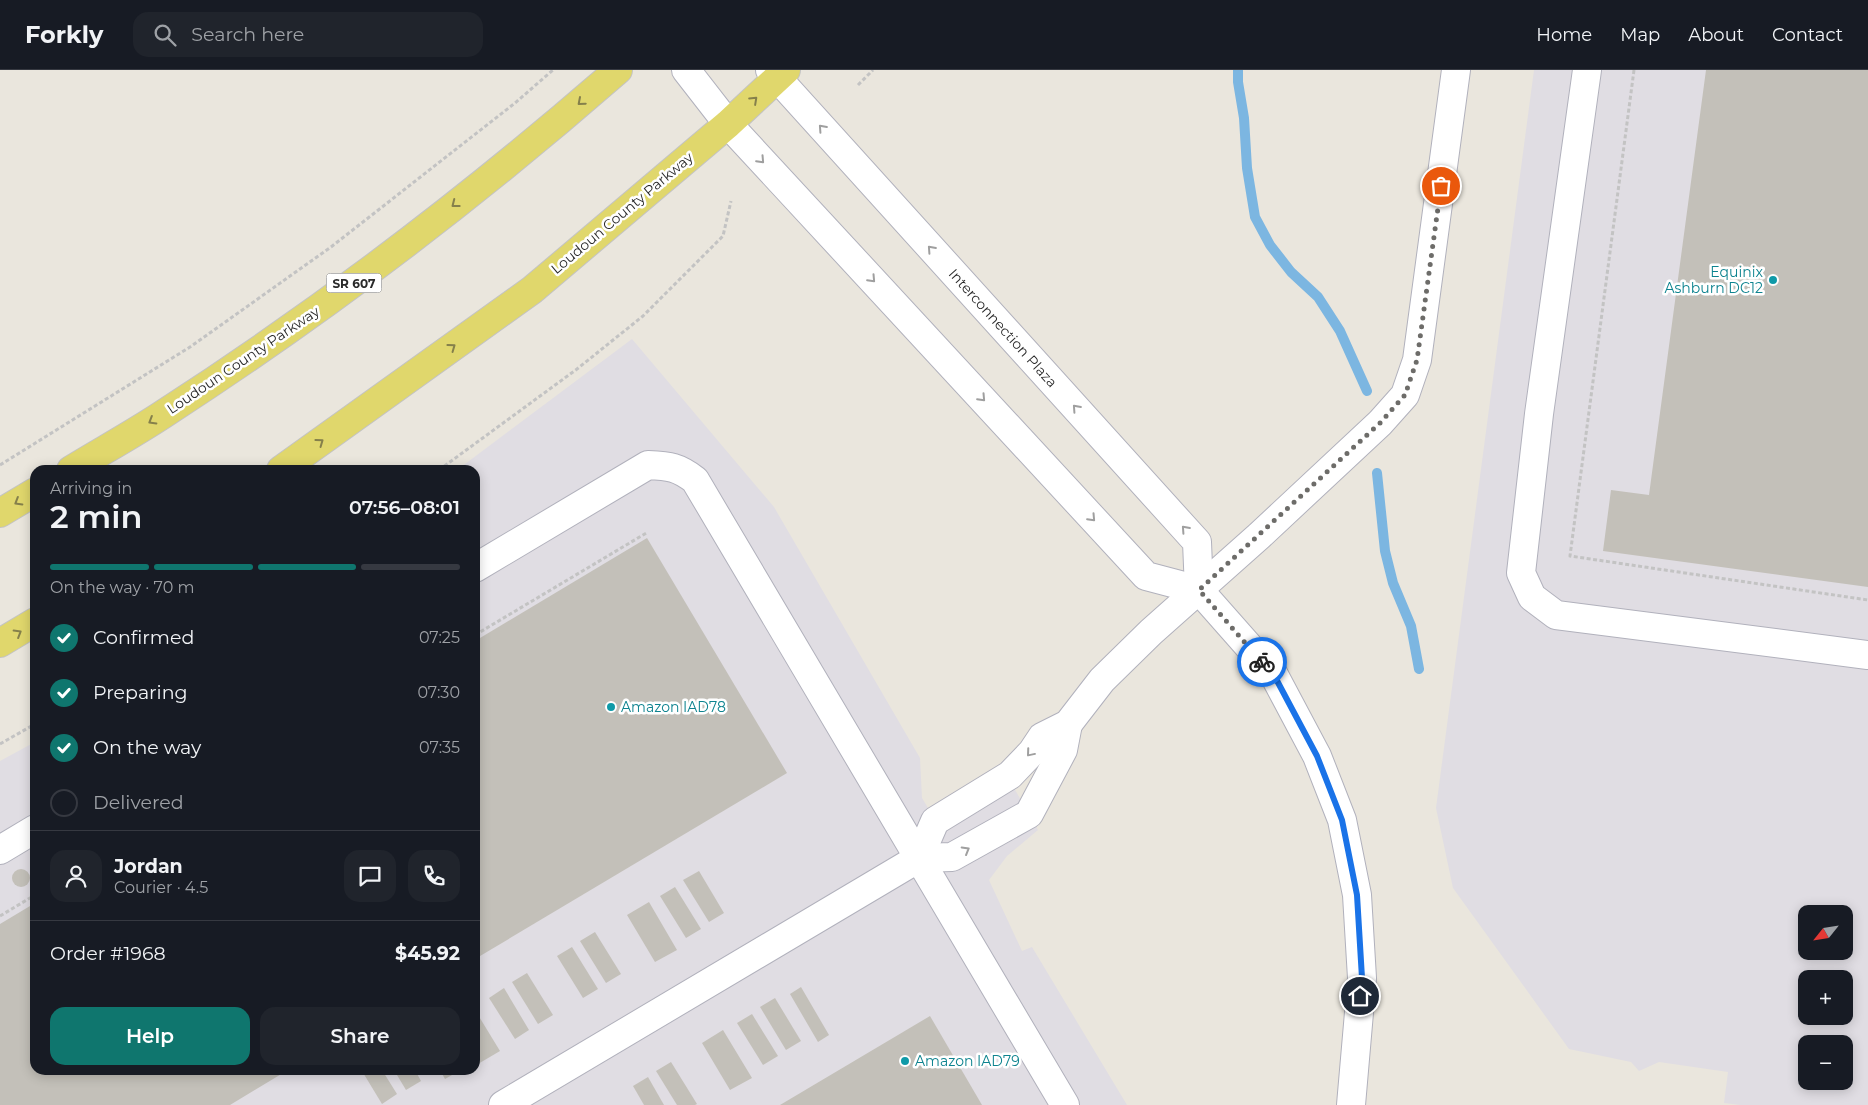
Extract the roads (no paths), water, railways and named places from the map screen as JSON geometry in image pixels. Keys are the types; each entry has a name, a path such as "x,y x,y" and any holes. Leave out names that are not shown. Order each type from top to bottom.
{"main road":[{"name":"Loudoun County Parkway","path":"79,465 164,414 336,296 518,156 618,70"},
{"name":"Loudoun County Parkway","path":"288,465 532,290 728,124 778,73"},
{"path":"0,513 30,495"},
{"path":"0,643 30,625"}],"street":[{"path":"686,70 728,124 1146,576 1199,590 1274,675 1317,756 1342,820 1357,895 1362,978 1357,1104"},
{"path":"919,858 935,821 1010,775 1032,752 1042,737 1068,724 1102,680 1150,632 1199,590 1380,423 1405,395 1417,360 1456,70"},
{"path":"1587,70 1539,414 1521,573 1532,597 1556,615 1868,655"},
{"name":"Interconnection Plaza","path":"778,73 1197,542 1199,590"},
{"path":"480,565 648,466 667,466 681,469 695,480 1065,1105"},
{"path":"503,1105 919,858 952,857 1029,814 1063,750 1068,724"},
{"path":"0,850 30,833"}],"waterway":[{"path":"1238,70 1244,118 1247,168 1255,217 1270,245 1291,272 1318,297 1340,331 1367,391"},
{"path":"1377,473 1385,551 1393,583 1411,626 1419,669"}],"place":[{"name":"Equinix Ashburn DC12","path":"1773,280"},
{"name":"Amazon IAD78","path":"611,707"},
{"name":"Amazon IAD79","path":"905,1061"}]}
